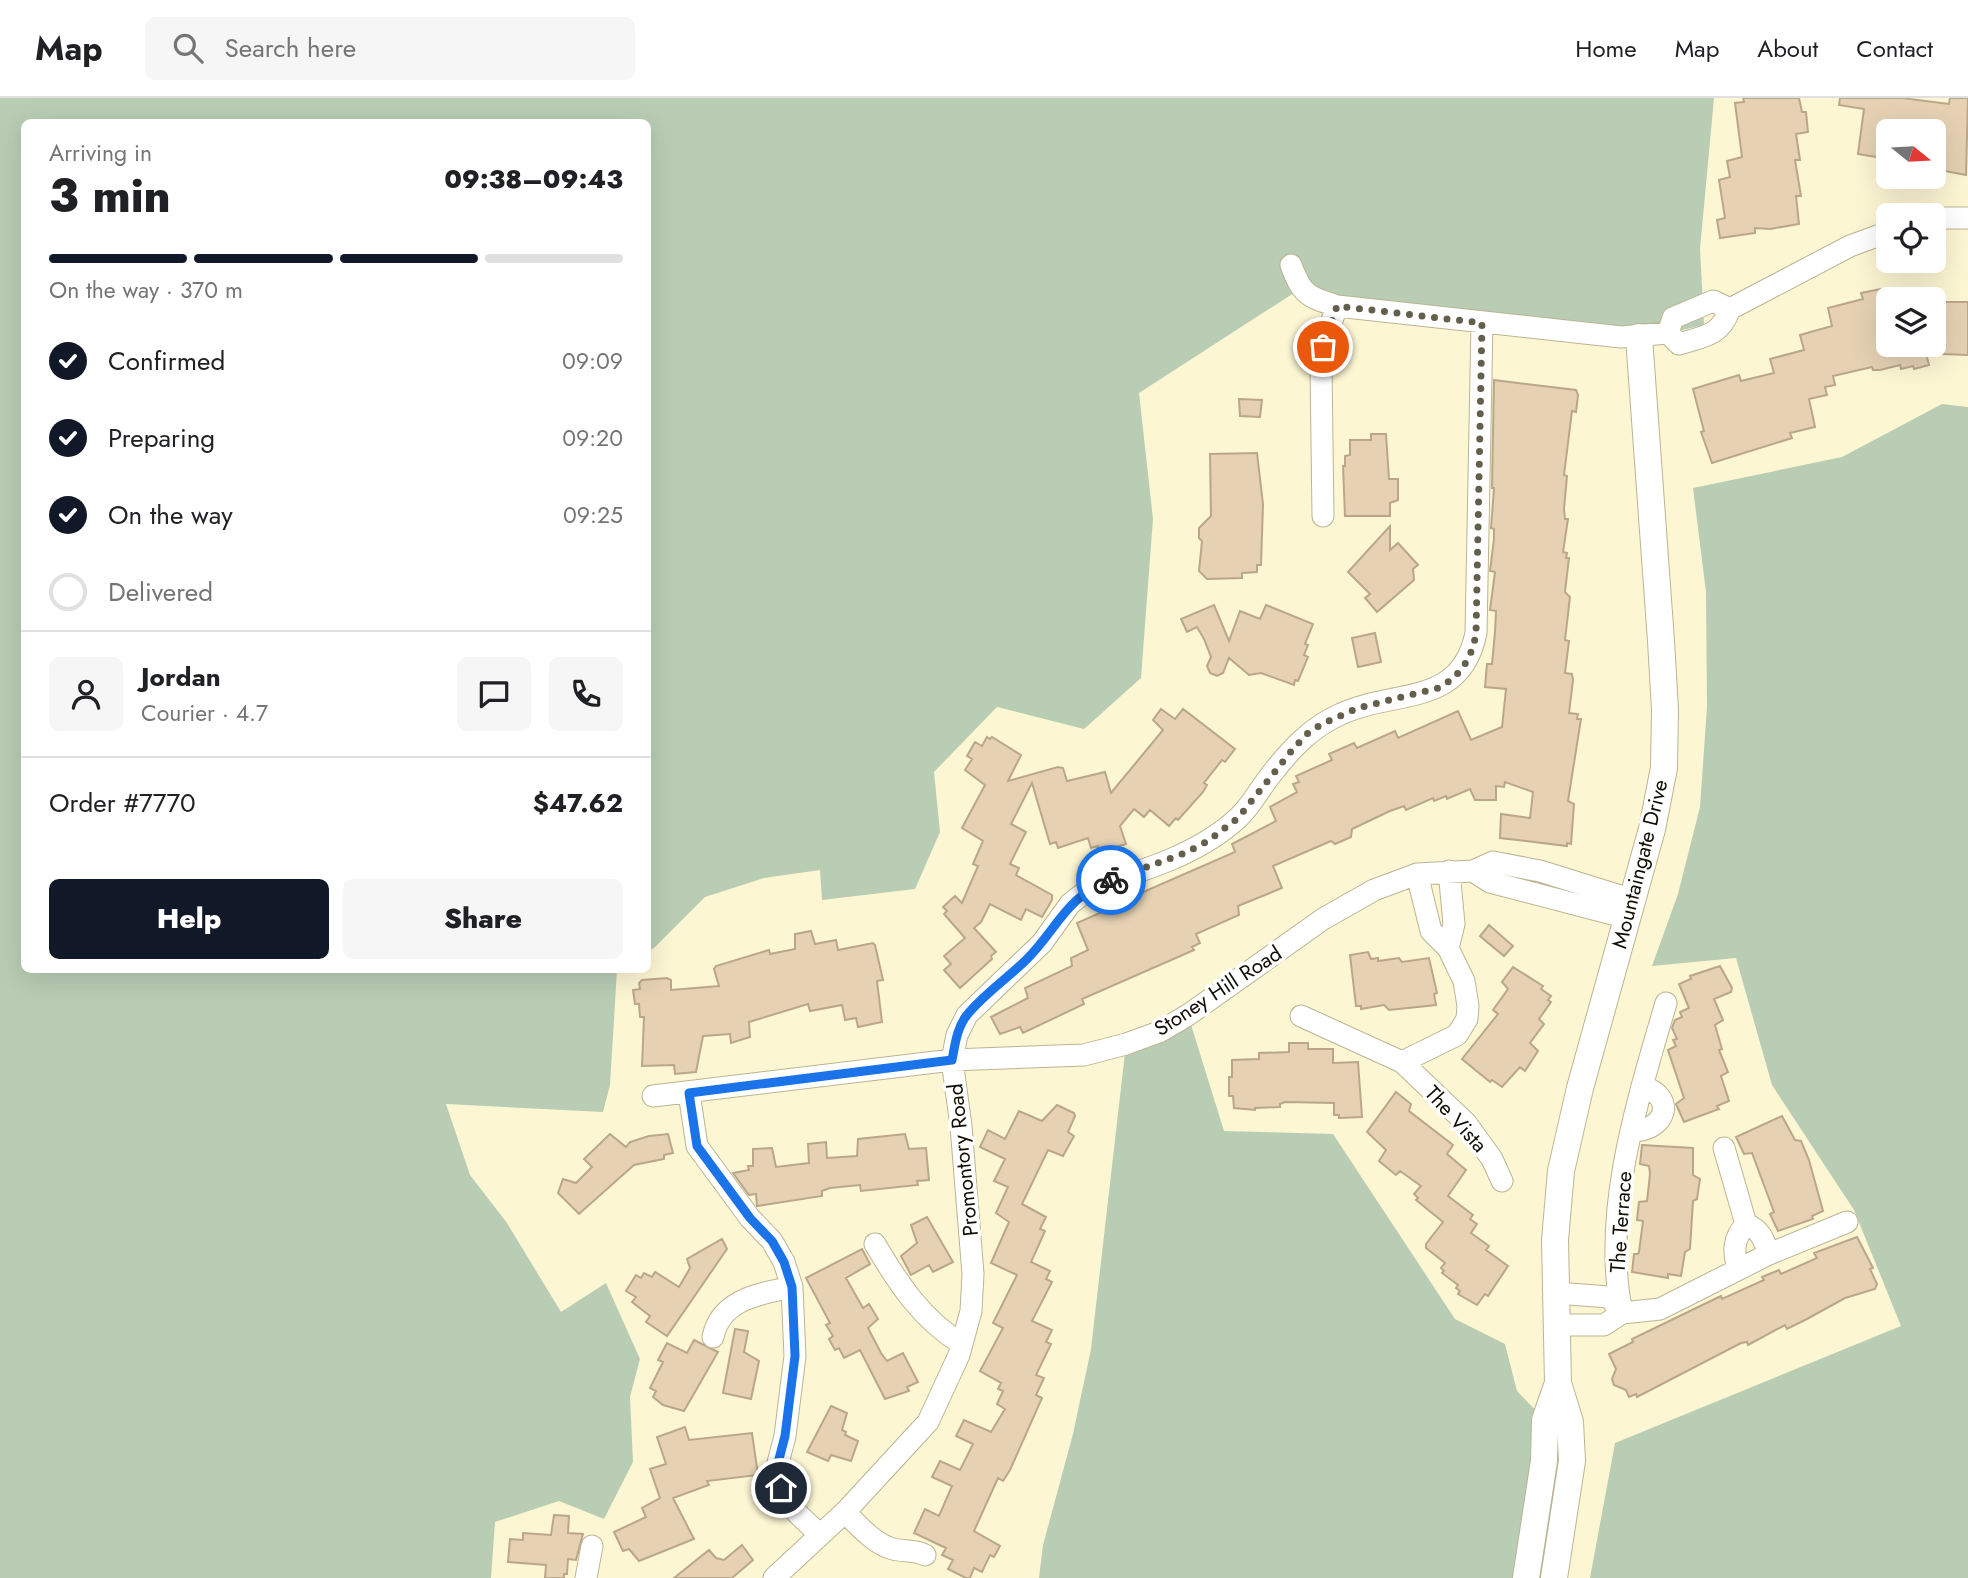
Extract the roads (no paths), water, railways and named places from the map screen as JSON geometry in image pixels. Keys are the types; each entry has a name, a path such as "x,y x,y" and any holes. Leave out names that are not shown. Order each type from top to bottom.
{"street":[{"path":"1946,218 1968,218"},
{"path":"1291,265 1300,289 1310,297 1337,306 1482,323 1680,339 1724,326 1730,309 1850,246 1876,236"},
{"path":"1680,339 1673,318 1713,301 1730,309"},
{"path":"1323,516 1321,367 1323,347 1337,306"},
{"name":"Promontory Road","path":"774,1578 845,1511 928,1422 962,1344 971,1311 973,1274 961,1126 952,1060 957,1035 967,1015 1025,961 1070,905 1084,892 1094,885 1185,853 1208,841 1238,818 1308,733 1358,708 1438,688 1463,668 1473,648 1476,634 1482,323"},
{"name":"Mountaingate Drive","path":"1554,1578 1572,1461 1570,1422 1558,1384 1555,1240 1561,1171 1658,801 1664,756 1661,640 1639,337"},
{"name":"Stoney Hill Road","path":"653,1096 952,1060 1084,1055 1159,1032 1213,998 1322,919 1374,890 1417,874 1473,871 1493,862 1540,871 1631,909"},
{"path":"1448,948 1454,924 1449,871"},
{"name":"Stoney Hill Road","path":"1473,871 1490,882 1631,909"},
{"path":"1534,892 1540,871"},
{"path":"1402,1062 1457,1034 1466,1020 1468,1006 1464,981 1448,948 1431,932 1417,874"},
{"name":"The Terrace","path":"1622,1313 1616,1280 1616,1251 1623,1182 1642,1086 1666,1003"},
{"name":"The Vista","path":"1301,1016 1402,1062 1466,1123 1492,1159 1502,1181"},
{"path":"689,1093 697,1146 750,1218 772,1241 784,1262 792,1287 795,1356 785,1436 778,1463 781,1488 797,1513 819,1534"},
{"path":"1724,1148 1746,1224"},
{"path":"1557,1325 1604,1325 1622,1313 1660,1310 1769,1254 1847,1222"},
{"path":"1738,1269 1733,1252 1736,1238 1746,1224"},
{"path":"1746,1224 1756,1228 1769,1254"},
{"path":"875,1244 904,1292 933,1322 962,1344"},
{"path":"713,1337 716,1324 733,1306 750,1297 792,1287"},
{"name":"The Terrace","path":"1556,1293 1609,1297 1622,1313"},
{"name":"Mountaingate Drive","path":"1526,1578 1544,1461 1545,1420 1558,1384"},
{"path":"845,1511 880,1543 894,1549 908,1549 925,1555"},
{"path":"586,1578 592,1546"}]}
